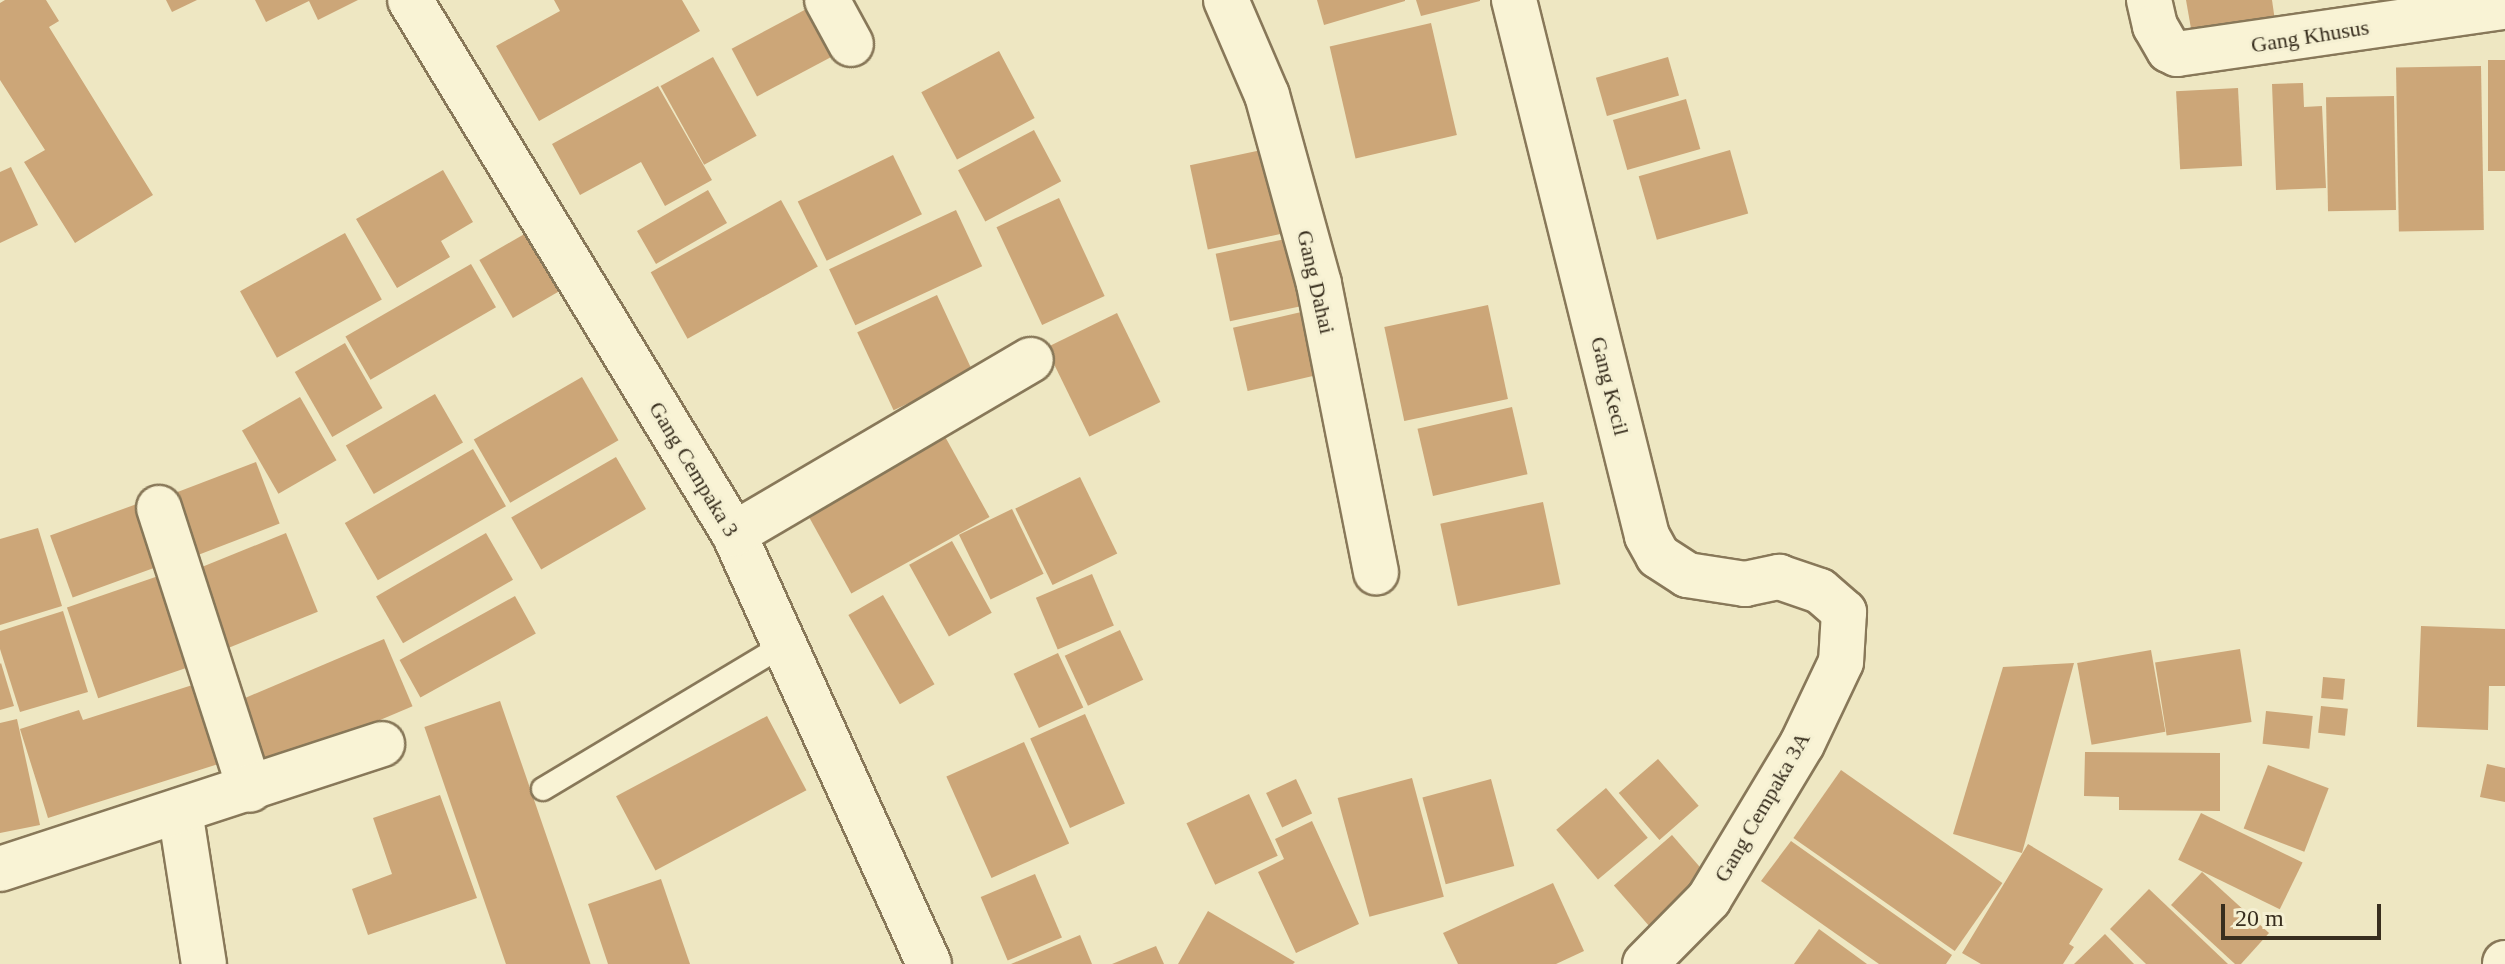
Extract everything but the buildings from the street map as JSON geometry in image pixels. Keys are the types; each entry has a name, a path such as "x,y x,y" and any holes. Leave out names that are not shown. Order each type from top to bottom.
{"street":[{"name":"Gang Cempaka 3","path":"410,0 734,534 929,964"},
{"path":"827,0 851,44"},
{"name":"Gang Dahai","path":"1226,0 1267,95 1315,269 1376,572"},
{"name":"Gang Kecil","path":"1514,0 1647,536 1658,556 1687,575 1745,584 1779,577 1820,591 1844,612 1845,631"},
{"name":"Gang Khusus","path":"2149,0 2155,26 2169,50 2177,54 2505,7"},
{"path":"734,534 1031,360"},
{"path":"159,508 250,790"},
{"name":"Gang Cempaka 3A","path":"1645,964 1709,899 1802,744 1841,662 1845,631"},
{"path":"0,869 250,790 382,744"},
{"path":"180,811 204,964"}],"lane":[{"path":"543,789 784,645"}]}
